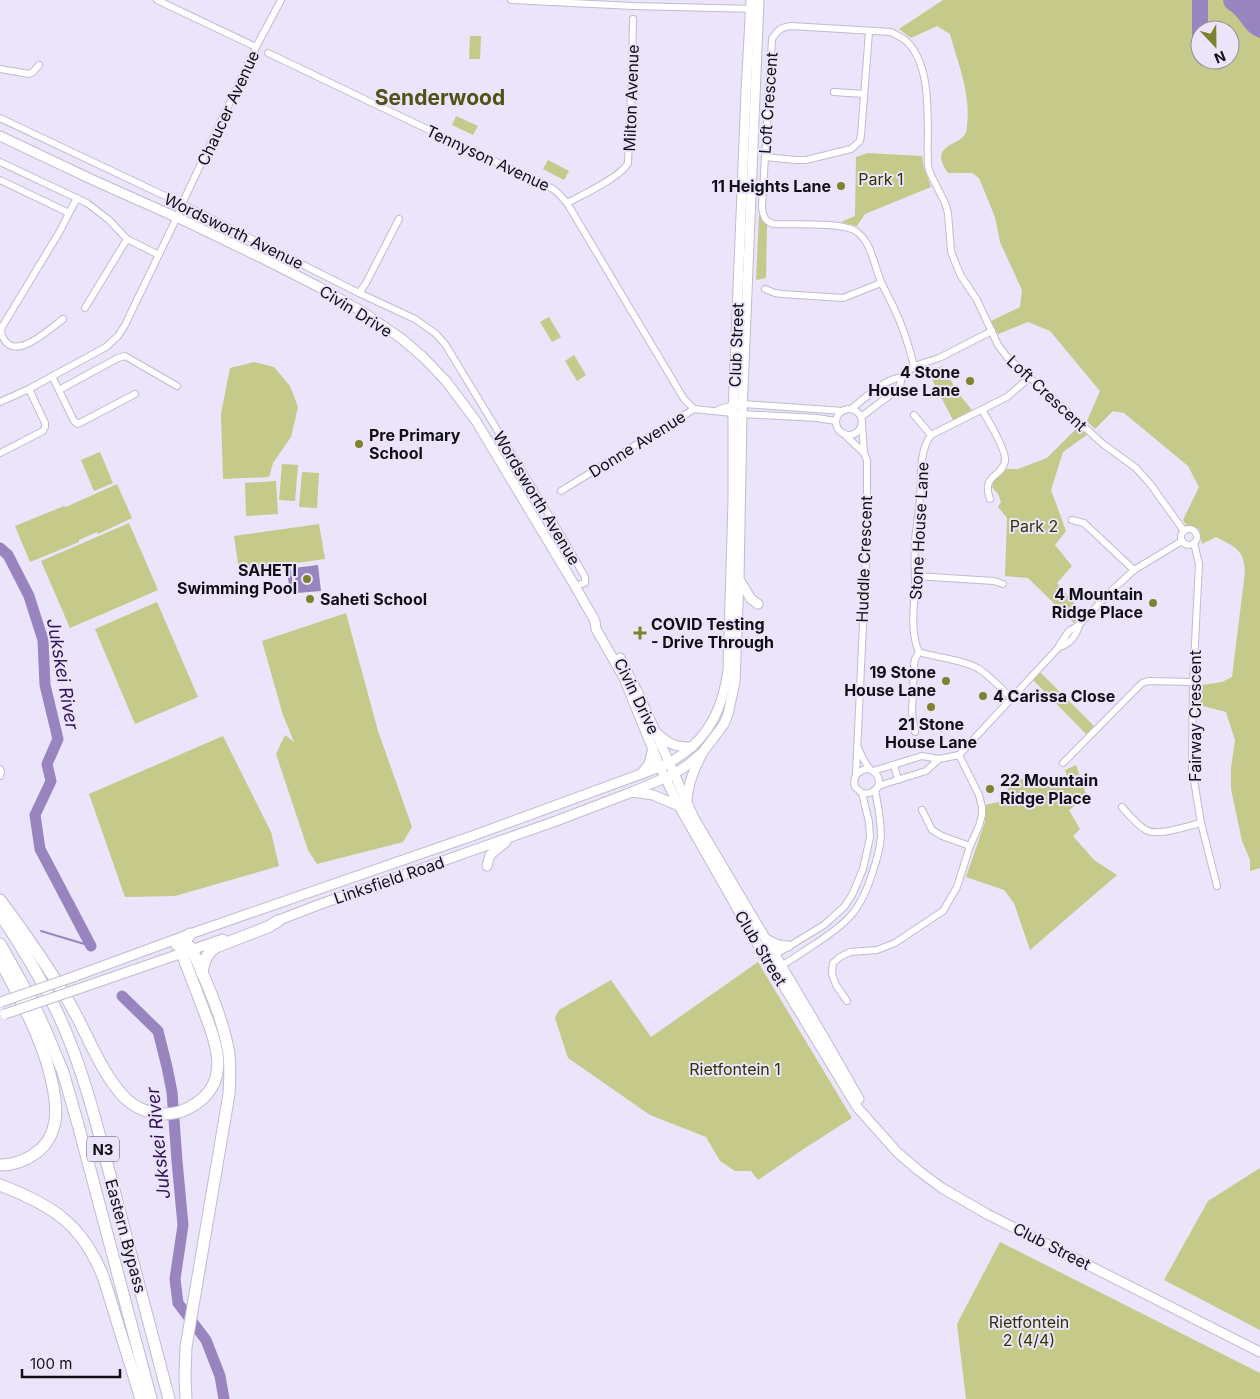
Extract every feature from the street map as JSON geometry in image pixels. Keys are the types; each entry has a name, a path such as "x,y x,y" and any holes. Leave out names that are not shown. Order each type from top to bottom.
{"highway":[{"path":"0,900 57,982 112,1083 127,1100 150,1112 166,1114 185,1110 210,1091 216,1078 218,1059 213,1034 183,948 190,934"},
{"name":"Eastern Bypass","path":"0,914 24,951 50,998 77,1062 98,1130 168,1399"},
{"path":"202,973 206,957 210,951 278,921"},
{"name":"Eastern Bypass","path":"0,944 32,1001 62,1072 79,1128 150,1399"},
{"path":"183,948 202,973 223,1030 228,1048 230,1073 230,1094 188,1336 185,1376 186,1399"},
{"path":"0,960 36,1033 51,1079 56,1114 52,1133 38,1152 18,1163 0,1165"},
{"path":"0,1185 46,1205 73,1228 88,1247 104,1279 141,1399"}],"main road":[{"name":"Club Street","path":"730,689 728,670 733,501 753,6 759,0"},
{"name":"Civin Drive","path":"0,136 178,217 319,287 370,317 402,339 423,357 446,381 476,421 595,621 600,625 626,668 654,730 669,776"},
{"name":"Club Street","path":"730,689 739,579 738,409"},
{"path":"739,579 751,599 758,604"},
{"name":"Civin Drive","path":"595,621 596,629 624,678 653,748 665,765"},
{"name":"Linksfield Road","path":"0,1003 190,934 475,835 665,765 692,747 712,723 730,689"},
{"name":"Linksfield Road","path":"2,1015 78,989 183,948 278,921 318,905 512,837 632,792 669,776 703,752 724,724 728,714 730,689"},
{"path":"654,730 674,746 692,747"},
{"path":"639,775 645,770 653,748"},
{"path":"632,792 653,795 683,804 690,778 703,752"},
{"name":"Club Street","path":"669,776 698,841 755,937 778,968 857,1107 897,1152 942,1188 987,1214 1260,1352"},
{"name":"Club Street","path":"683,804 699,826 764,937 771,957"},
{"path":"487,866 490,855 512,837"},
{"path":"764,937 778,945 788,946"},
{"path":"95,969 114,967 183,948"}],"street":[{"path":"157,0 256,47"},
{"name":"Chaucer Avenue","path":"0,402 29,389 106,347 118,336 160,256 182,204 256,47 282,0"},
{"path":"511,0 753,6"},
{"name":"Milton Avenue","path":"567,203 620,173 628,163 633,19"},
{"name":"Loft Crescent","path":"914,366 910,348 863,238 855,231 840,226 774,224 769,223 765,219 762,207 772,39 784,27 891,32 904,39 914,50 921,64 927,101 928,164 948,214 951,251 961,276 977,300 998,345 1007,357 1029,378 1103,444 1136,468 1151,485 1184,531"},
{"path":"765,157 806,160 851,148 860,141 869,32"},
{"name":"Tennyson Avenue","path":"268,53 554,189 567,203 684,399 694,409"},
{"path":"0,70 29,74 39,65"},
{"path":"834,92 864,94"},
{"name":"Wordsworth Avenue","path":"0,118 182,204 415,319 435,332 445,344 585,577 585,584 575,586"},
{"path":"0,162 87,203 104,216 127,239 160,256"},
{"path":"0,181 69,213"},
{"path":"63,319 30,342 17,347 9,345 1,335 2,327 60,231 77,198"},
{"path":"359,293 399,219"},
{"path":"85,308 127,239"},
{"path":"766,289 782,294 843,298 881,283"},
{"path":"862,417 894,392 900,386 902,377 914,366 939,358 992,330"},
{"path":"59,390 125,356 177,386"},
{"path":"52,376 74,421 78,424 135,394"},
{"path":"851,409 883,383 892,378 902,377"},
{"path":"914,415 931,435 1014,393 1029,378"},
{"path":"0,453 43,431 45,428 45,423 29,389"},
{"path":"870,394 878,404"},
{"name":"Donne Avenue","path":"560,490 694,409 738,409"},
{"path":"738,409 856,410 862,417 862,425 858,432 850,435 845,434"},
{"path":"738,409 836,421"},
{"path":"843,410 836,421 838,429 864,453"},
{"path":"982,410 1002,448 1005,459 1003,466 988,484 990,499"},
{"name":"Huddle Crescent","path":"856,774 862,632 860,618 864,496 868,485 862,425"},
{"name":"Stone House Lane","path":"919,652 913,626 915,542 923,454 931,435"},
{"path":"1072,520 1084,523 1134,570"},
{"path":"1189,528 1196,532 1197,536 1194,543 1186,544 1182,540 1181,535 1189,528"},
{"path":"771,957 824,925 844,907 855,890 867,855 870,837 869,822 862,793 855,787 854,783 856,774 865,769 871,770 894,765 922,756 939,759 958,756 1059,647 1066,646 1078,630 1079,625 1110,593 1134,570 1182,540"},
{"name":"Fairway Crescent","path":"1194,543 1199,564 1193,682 1192,768 1201,823 1217,886"},
{"path":"915,576 994,581 1003,584"},
{"path":"916,732 912,713 914,659 919,652 967,664 978,669 1011,698"},
{"path":"1063,763 1142,683 1148,681 1193,682"},
{"path":"778,968 831,934 854,912 864,896 879,853 880,822 877,788 879,780 857,747"},
{"path":"847,1001 836,985 832,974 834,963 840,957 850,952 878,950 895,943 943,911 956,886 982,816 979,795 958,756"},
{"path":"862,793 872,793 877,788 926,771 939,759"},
{"path":"894,765 898,780"},
{"path":"0,768 0,776"},
{"path":"1122,807 1144,829 1150,832 1163,832 1201,823"},
{"path":"922,810 932,830 942,836 970,846"}],"green space":[{"path":"943,0 1260,0 1260,868 1250,871 1250,860 1242,841 1231,789 1231,768 1235,740 1226,712 1199,705 1195,686 1222,682 1232,677 1245,572 1243,558 1233,546 1216,537 1202,544 1199,529 1187,526 1183,520 1199,487 1188,466 1124,413 1113,411 1095,429 1087,421 1100,391 1050,331 1028,322 998,334 991,321 1020,307 1022,290 1000,242 995,217 979,178 972,173 948,173 941,156 947,147 963,137 967,128 967,102 960,67 950,34 937,26 911,38 899,29"},
{"path":"470,36 481,36 480,59 469,59"},
{"path":"456,116 478,126 473,135 452,125"},
{"name":"Park 1","path":"868,153 922,156 931,187 865,214 857,226 841,222 855,216 856,157"},
{"path":"548,160 569,171 564,180 543,169"},
{"path":"759,215 767,224 766,278 756,280"},
{"path":"549,317 561,337 552,342 540,322"},
{"path":"574,355 586,375 577,381 565,361"},
{"path":"254,362 274,367 290,386 298,407 291,437 273,463 269,477 223,479 221,414 230,368"},
{"path":"942,366 959,394 972,410 953,420 928,372"},
{"name":"Park 2","path":"1077,428 1088,434 1063,452 1051,490 1066,531 1055,545 1072,566 1057,583 1083,614 1074,623 1028,578 1005,576 1007,518 998,507 1001,502 998,494 992,487 996,479 1007,469 1018,469 1047,458"},
{"path":"100,452 113,483 94,491 81,460"},
{"path":"282,464 298,465 295,501 279,500"},
{"path":"302,472 319,473 317,508 299,507"},
{"path":"276,481 278,514 246,516 245,483"},
{"path":"117,484 132,518 30,562 15,526 64,506 66,507"},
{"path":"129,523 158,590 70,628 41,561"},
{"path":"319,524 325,559 239,571 234,536"},
{"path":"157,602 198,697 135,724 95,629"},
{"path":"346,613 378,731 412,827 403,842 317,864 308,850 276,754 285,735 294,742 283,715 262,641"},
{"path":"1040,672 1094,726 1086,734 1033,680"},
{"path":"223,736 271,832 279,866 175,896 125,897 89,794"},
{"path":"921,737 926,743 909,748 907,741"},
{"path":"1076,765 1087,797 1069,810 1080,829 1073,836 1094,860 1117,875 1030,950 1014,903 1004,890 966,877 985,822 985,805 1003,801 1013,776 1033,783 1067,777 1065,770"},
{"name":"Rietfontein 1","path":"758,962 852,1118 758,1180 751,1171 735,1171 720,1161 706,1137 650,1115 568,1058 555,1018 559,1010 611,980 651,1037"},
{"path":"1260,1168 1260,1330 1164,1280 1208,1201"},
{"name":"Rietfontein 2 (4/4)","path":"1000,1242 1260,1373 1260,1399 966,1399 957,1324"}],"shaded area":[{"path":"1192,0 1208,0 1208,20 1192,20"},
{"path":"1223,0 1260,0 1260,38 1248,30 1225,6"},
{"name":"SAHETI Swimming Pool","path":"318,565 321,591 297,593 294,568"},
{"path":"287,569 291,569 294,594 290,594"}],"waterway":[{"name":"Jukskei River","path":"0,548 8,555 29,596 43,640 45,685 58,739 47,764 51,781 35,815 40,849 91,946"},
{"path":"41,931 91,946"},
{"name":"Jukskei River","path":"122,996 158,1031 172,1092 183,1225 175,1279 178,1303 206,1340 220,1376 224,1399"}],"place":[{"name":"11 Heights Lane","path":"841,186"},
{"name":"4 Stone House Lane","path":"970,381"},
{"name":"Pre Primary School","path":"359,444"},
{"name":"SAHETI Swimming Pool","path":"307,579"},
{"name":"Saheti School","path":"310,599"},
{"name":"4 Mountain Ridge Place","path":"1153,603"},
{"name":"COVID Testing - Drive Through","path":"640,633"},
{"name":"19 Stone House Lane","path":"946,681"},
{"name":"4 Carissa Close","path":"983,696"},
{"name":"21 Stone House Lane","path":"931,707"},
{"name":"22 Mountain Ridge Place","path":"990,789"}],"district":[{"name":"Senderwood","path":"440,97"}]}
